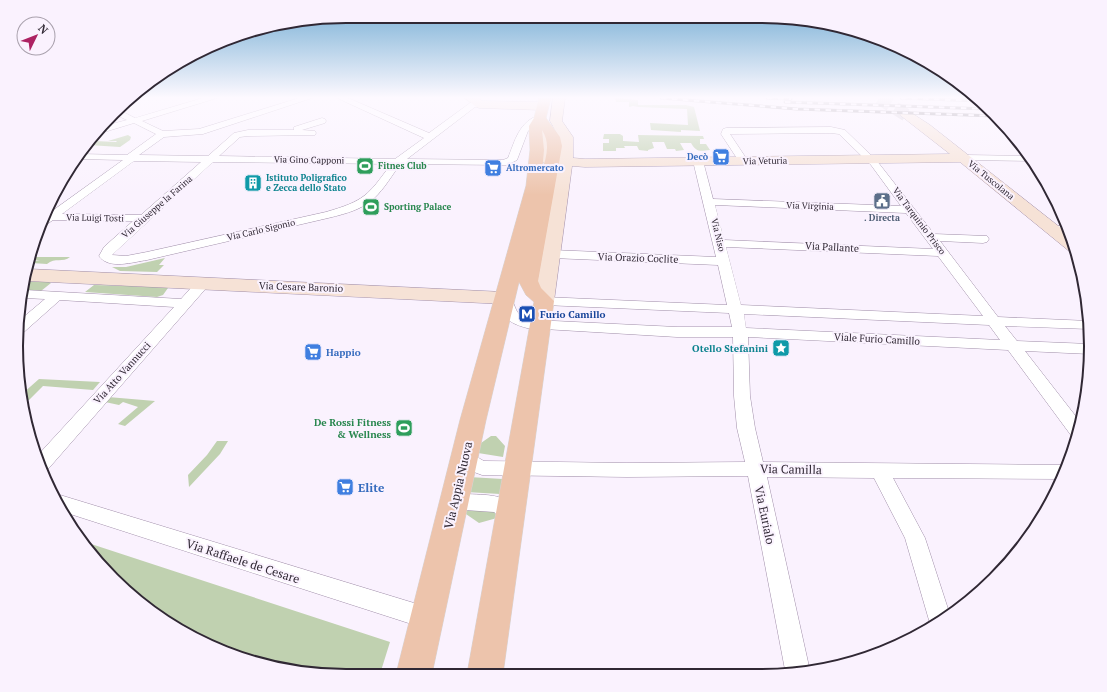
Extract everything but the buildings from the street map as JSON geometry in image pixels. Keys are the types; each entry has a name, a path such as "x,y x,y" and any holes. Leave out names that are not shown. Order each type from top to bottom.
{"main road":[{"path":"535,130 537,150 551,169"},
{"path":"486,669 542,313 528,281 551,169 554,141 550,130"},
{"name":"Via Appia Nuova","path":"415,669 452,509 504,298 524,227 551,169"}],"street":[{"path":"154,130 162,134 198,132 204,130"},
{"path":"290,133 297,130"},
{"path":"415,130 430,137"},
{"name":"Via Carlo Sigonio","path":"104,256 112,259 139,258 345,210 362,203 372,196 398,161 439,130"},
{"name":"Via Gino Capponi","path":"129,158 502,163 512,160 524,130"},
{"path":"542,313 552,254 551,169 567,141 562,130"},
{"name":"Via Tarquinio Prisco","path":"728,130 725,131 725,134 743,161"},
{"name":"Via Tarquinio Prisco","path":"836,130 842,132 871,159 995,321"},
{"name":"Via Tuscolana","path":"930,130 1064,235"},
{"name":"Via Giuseppe la Farina","path":"104,256 108,250 230,141 241,133 312,133"},
{"path":"50,217 129,161 129,158 162,134"},
{"path":"84,157 129,158"},
{"path":"965,158 1024,159"},
{"name":"Via Veturia","path":"551,169 585,163 965,158"},
{"name":"Via Niso","path":"698,161 710,202 735,310"},
{"name":"Via Virginia","path":"710,202 910,210"},
{"name":"Via Luigi Tosti","path":"49,219 144,218"},
{"path":"932,237 983,239"},
{"name":"Via Pallante","path":"719,243 944,253"},
{"name":"Via Orazio Coclite","path":"552,254 724,261"},
{"name":"Via Cesare Baronio","path":"31,275 504,298"},
{"name":"Via Atto Vannucci","path":"44,461 203,283"},
{"path":"27,294 185,303"},
{"path":"24,325 57,296"},
{"path":"504,298 513,318 521,322 542,313 615,304 1083,325"},
{"path":"614,329 604,325 600,319 603,309 615,304"},
{"path":"735,310 740,332"},
{"name":"Viale Furio Camillo","path":"542,313 614,329 740,332 1084,350"},
{"path":"995,321 1074,426"},
{"name":"Via Eurialo","path":"740,332 742,404 746,428 797,667"},
{"name":"Via Camilla","path":"465,455 473,464 482,468 1058,472"},
{"path":"879,470 917,542 939,616"},
{"path":"452,509 465,502 498,504 511,514"},
{"name":"Via Raffaele de Cesare","path":"64,504 427,618"}],"green space":[{"path":"655,130 681,130 681,132"},
{"path":"604,134 620,134 623,136 623,141 639,142 638,135 703,136 704,139 700,139 700,144 706,144 710,150 699,151 691,143 680,143 684,150 676,151 675,149 667,149 664,142 652,142 654,148 648,151 639,150 637,146 624,146 625,148 616,148 616,151 603,151 603,143 609,143 609,139 603,139"},
{"path":"128,135 131,137 130,140 120,147 93,145 96,141 117,141 108,141"},
{"path":"36,257 70,257 65,260 53,261 47,264 34,263 34,261 40,260 35,260"},
{"path":"165,258 159,265 164,265 157,272 120,271 112,267 126,267"},
{"path":"29,281 51,283 41,291 28,290"},
{"path":"94,285 168,288 163,295 157,297 85,292"},
{"path":"39,379 100,382 93,390 43,386 29,400 28,400 26,390"},
{"path":"108,397 155,401 125,426 118,424 138,407 123,402 119,405 105,402"},
{"path":"491,436 496,436 505,446 503,457 478,453 481,443"},
{"path":"217,441 228,441 220,454 189,487 188,475 207,455"},
{"path":"469,477 503,479 500,494 466,492"},
{"path":"464,509 497,511 497,518 479,523 463,512"},
{"path":"91,544 390,642 382,669 346,669 304,666 283,663 242,652 203,636 167,615 133,589 103,559"}],"place":[{"name":"Decò","path":"721,157"},
{"name":"Fitnes Club","path":"365,166"},
{"name":"Altromercato","path":"493,168"},
{"name":"Istituto Poligrafico e Zecca dello Stato","path":"253,183"},
{"name":". Directa","path":"882,201"},
{"name":"Sporting Palace","path":"371,207"},
{"name":"Furio Camillo","path":"527,314"},
{"name":"Otello Stefanini","path":"781,348"},
{"name":"Happio","path":"313,352"},
{"name":"De Rossi Fitness & Wellness","path":"404,428"},
{"name":"Elite","path":"345,487"}]}
